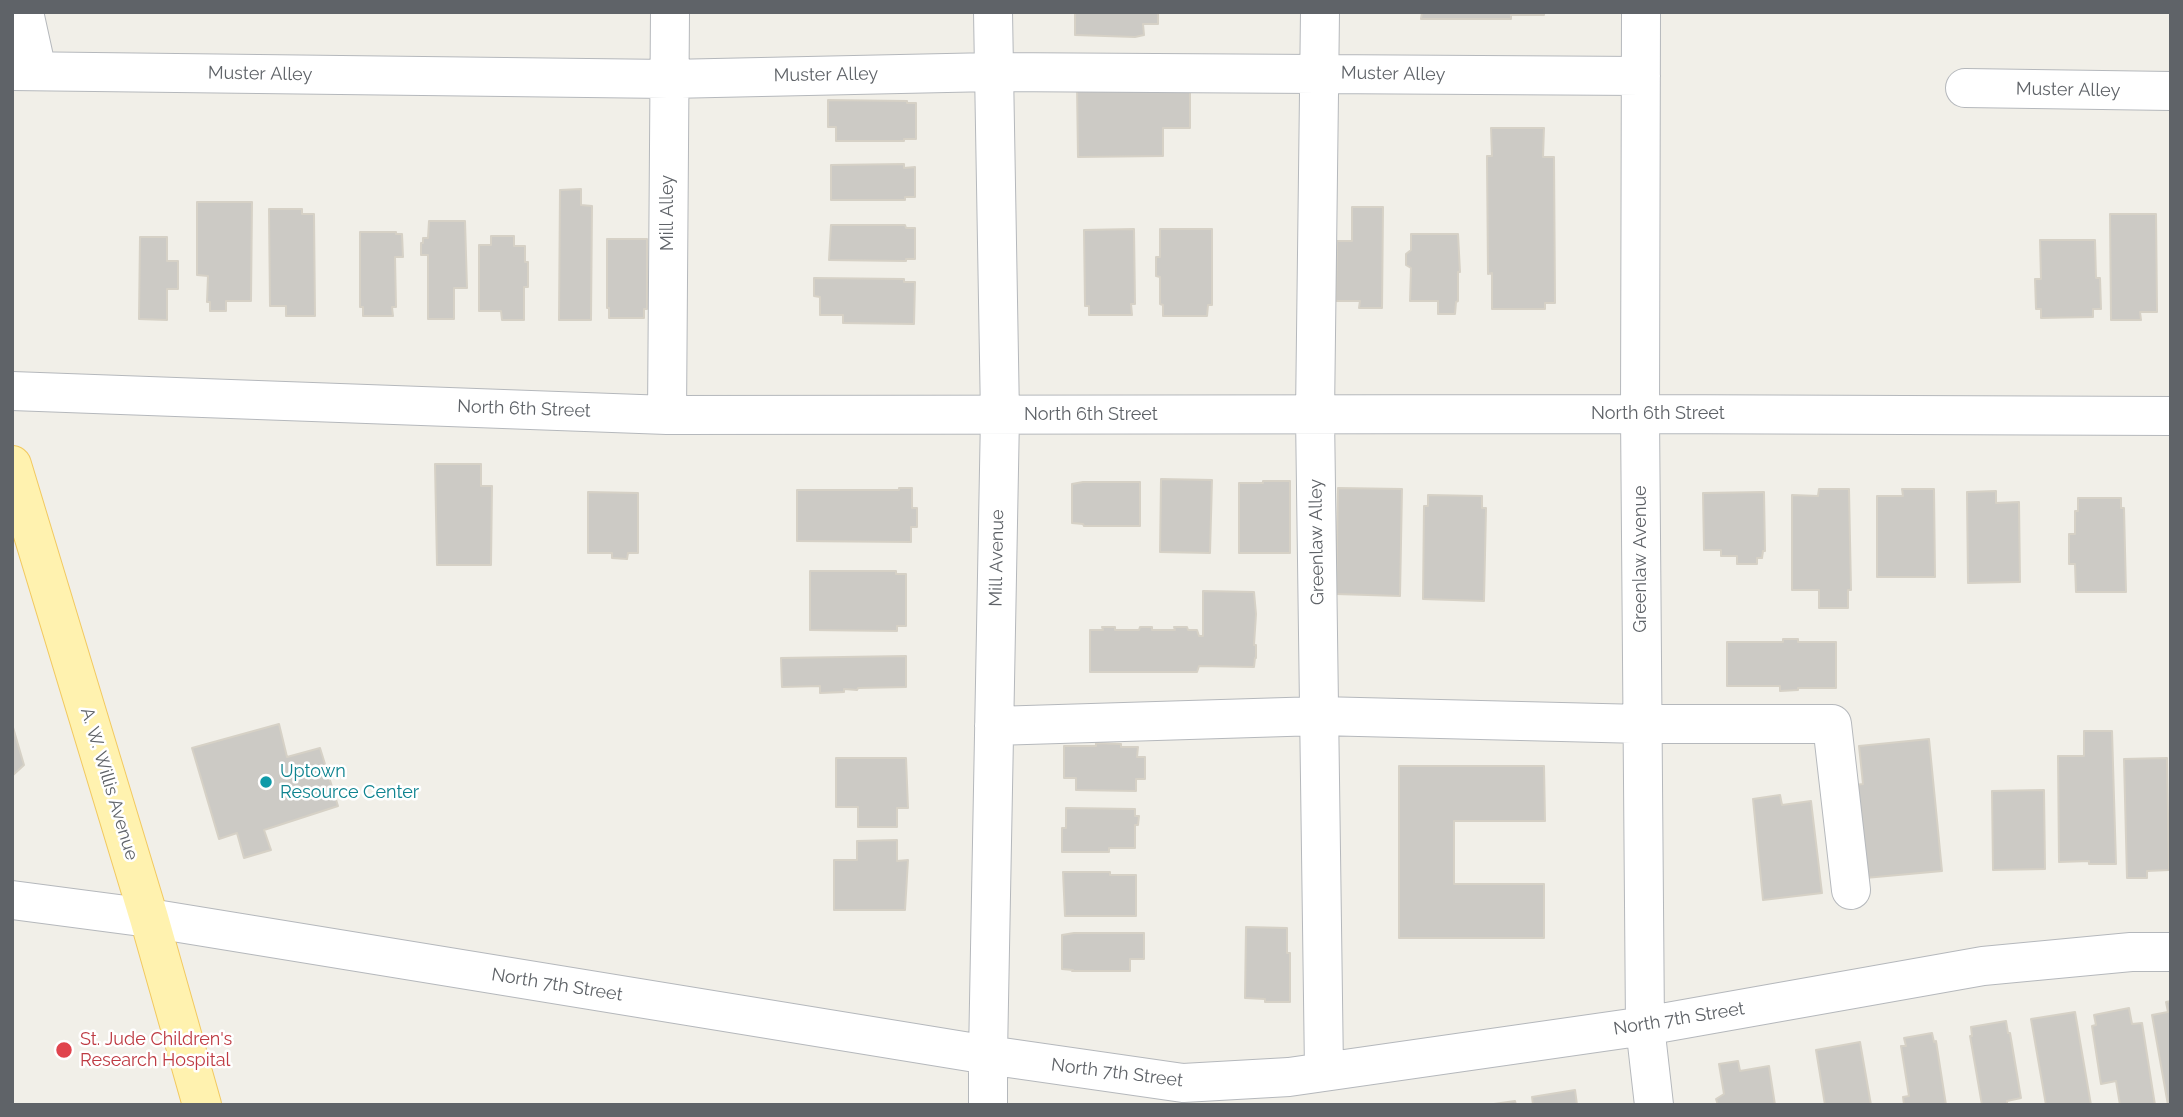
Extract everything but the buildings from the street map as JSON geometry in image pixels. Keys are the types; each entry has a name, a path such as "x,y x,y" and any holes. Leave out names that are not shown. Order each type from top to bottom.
{"main road":[{"name":"A. W. Willis Avenue","path":"12,465 149,918 202,1105"}],"street":[{"path":"24,12 24,71"},
{"name":"Mill Alley","path":"667,415 670,12"},
{"name":"Mill Avenue","path":"988,1105 1000,416 993,12"},
{"name":"Greenlaw Alley","path":"1320,12 1315,415 1324,1071"},
{"name":"Greenlaw Avenue","path":"1641,12 1640,414 1645,1026 1654,1105"},
{"name":"Muster Alley","path":"24,71 669,79 993,72 1641,76"},
{"name":"Muster Alley","path":"1965,88 2171,91"},
{"name":"North 6th Street","path":"12,391 667,415 2171,416"},
{"path":"994,726 1319,716 1642,724 1832,724 1851,890"},
{"name":"North 7th Street","path":"12,900 149,918 1228,1092 1324,1071 1645,1026 1983,966 2131,951 2171,951"}],"place":[{"name":"Uptown Resource Center","path":"266,782"},
{"name":"St. Jude Children's Research Hospital","path":"64,1050"}]}
